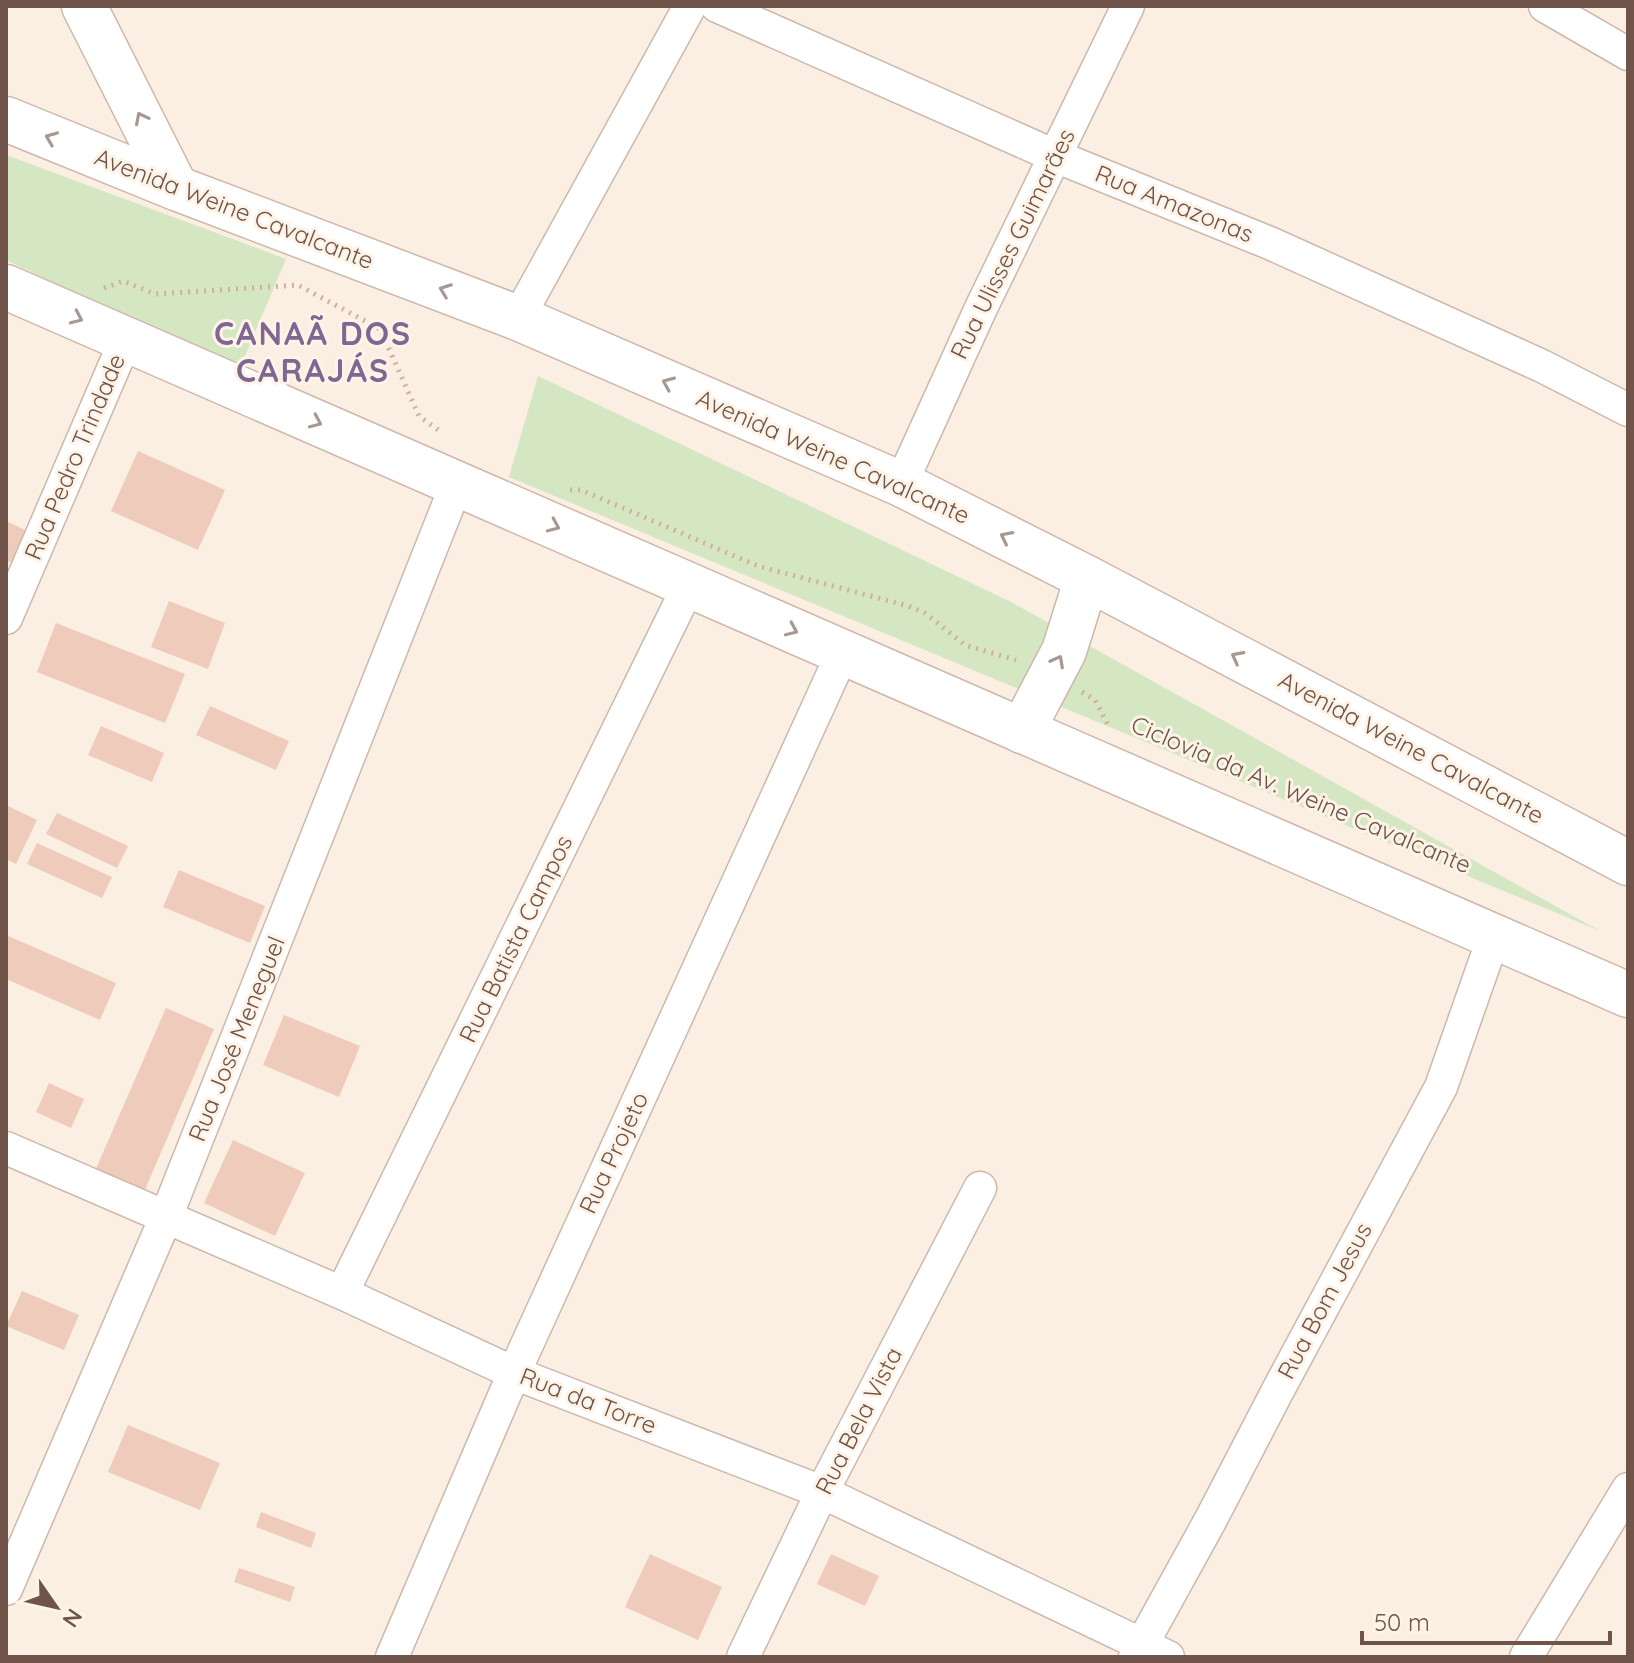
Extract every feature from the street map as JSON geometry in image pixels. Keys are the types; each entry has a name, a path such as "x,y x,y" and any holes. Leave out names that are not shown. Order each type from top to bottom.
{"main road":[{"path":"84,6 176,188"},
{"name":"Avenida Weine Cavalcante","path":"6,119 176,188 518,318 901,484 1087,578 1628,863"},
{"path":"6,287 1628,995"},
{"path":"1022,731 1064,651 1087,578"}],"street":[{"path":"518,318 690,6"},
{"name":"Rua Amazonas","path":"717,6 1055,156 1272,244 1542,366 1628,410"},
{"name":"Rua Ulisses Guimarães","path":"901,484 981,308 1128,6"},
{"path":"1545,6 1628,54"},
{"name":"Rua Pedro Trindade","path":"6,618 126,339"},
{"name":"Rua José Meneguel","path":"6,1589 166,1217 457,483"},
{"name":"Rua Batista Campos","path":"342,1293 689,585"},
{"name":"Rua Projeto","path":"392,1657 514,1373 843,652"},
{"name":"Rua Bom Jesus","path":"1149,1653 1210,1521 1441,1087 1494,936"},
{"name":"Rua da Torre","path":"6,1148 342,1293 514,1373 822,1492 1149,1653"},
{"name":"Rua Bela Vista","path":"743,1657 822,1492 980,1188"},
{"path":"1526,1657 1628,1489"}],"path":[{"path":"101,289 123,281 155,294 298,285 380,329 419,416 453,438"},
{"name":"Ciclovia da Av. Weine Cavalcante","path":"559,490 581,490 758,566 925,613 965,645 1053,672 1095,700 1113,733"}],"green space":[{"path":"6,155 286,259 239,370 6,260"},
{"path":"538,376 1011,602 1600,931 509,477"}],"building":[{"path":"138,451 225,490 198,550 111,511"},
{"path":"6,521 36,535 21,567 6,560"},
{"path":"169,601 225,623 208,669 151,647"},
{"path":"56,623 185,674 165,723 37,672"},
{"path":"210,706 289,741 276,770 196,735"},
{"path":"101,726 164,753 152,782 88,755"},
{"path":"6,805 37,820 16,864 6,859"},
{"path":"57,813 128,846 117,868 46,834"},
{"path":"37,843 112,877 102,898 27,864"},
{"path":"179,870 265,906 250,943 163,907"},
{"path":"6,935 116,983 100,1020 6,979"},
{"path":"166,1008 214,1029 144,1192 95,1171"},
{"path":"284,1015 360,1046 339,1097 263,1065"},
{"path":"49,1083 84,1099 71,1128 36,1112"},
{"path":"233,1140 305,1173 275,1236 204,1203"},
{"path":"22,1291 79,1315 64,1350 6,1326"},
{"path":"128,1425 220,1463 200,1510 108,1472"},
{"path":"261,1512 316,1533 311,1548 256,1527"},
{"path":"650,1554 722,1587 698,1640 625,1607"},
{"path":"831,1554 879,1576 865,1606 817,1584"},
{"path":"239,1568 295,1587 290,1602 234,1582"}],"district":[{"name":"CANAÃ DOS CARAJÁS","path":"313,352"}]}
